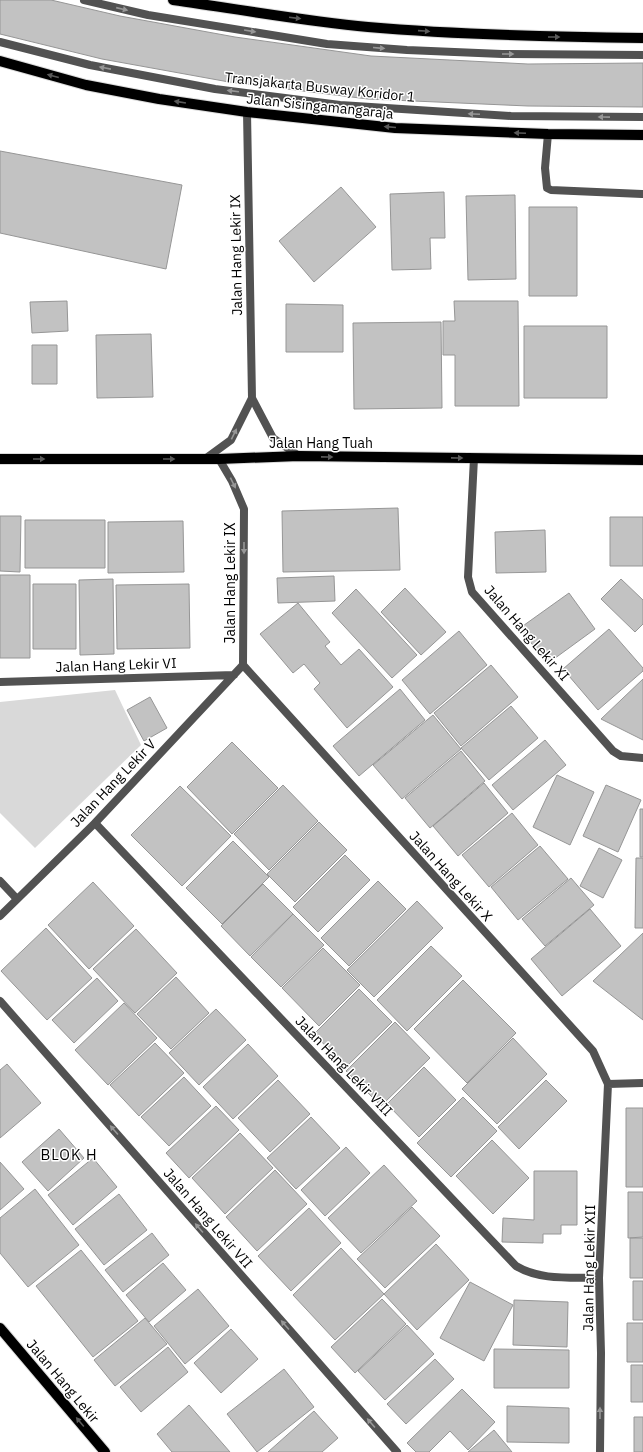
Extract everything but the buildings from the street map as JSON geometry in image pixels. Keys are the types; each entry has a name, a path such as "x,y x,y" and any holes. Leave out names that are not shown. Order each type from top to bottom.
{"main road":[{"path":"173,0 292,18 367,27 532,37 643,38"},
{"name":"Jalan Sisingamangaraja","path":"0,61 86,85 159,99 247,112 395,128 548,134 643,135"},
{"name":"Jalan Hang Tuah","path":"0,458 218,459 299,456 643,460"},
{"name":"Jalan Hang Lekir","path":"0,1328 105,1452"}],"street":[{"path":"84,0 148,15 327,44 407,50 502,54 643,55"},
{"name":"Transjakarta Busway Koridor 1","path":"0,42 90,65 215,89 340,105 511,116 643,117"},
{"name":"Jalan Hang Lekir IX","path":"247,112 252,398 273,438 299,456"},
{"path":"548,134 545,168 547,188 551,190 642,194"},
{"name":"Jalan Hang Lekir IX","path":"205,459 231,440 252,398"},
{"name":"Jalan Hang Lekir XI","path":"474,458 468,577 472,592 613,751 621,756 643,758"},
{"name":"Jalan Hang Lekir IX","path":"218,459 232,481 244,509 243,665"},
{"name":"Jalan Hang Lekir V","path":"0,916 95,823 243,665"},
{"name":"Jalan Hang Lekir X","path":"243,665 592,1051 608,1084"},
{"name":"Jalan Hang Lekir VI","path":"0,682 234,675"},
{"name":"Jalan Hang Lekir VIII","path":"95,823 516,1266 526,1272 538,1276 599,1278"},
{"path":"0,881 17,899"},
{"name":"Jalan Hang Lekir VII","path":"0,1001 397,1452"},
{"path":"608,1084 643,1083"},
{"name":"Jalan Hang Lekir XII","path":"600,1452 601,1353 599,1278 608,1084"}],"shaded area":[{"path":"115,690 141,745 35,848 0,813 0,702"}],"district":[{"name":"BLOK H","path":"69,1155"}]}
